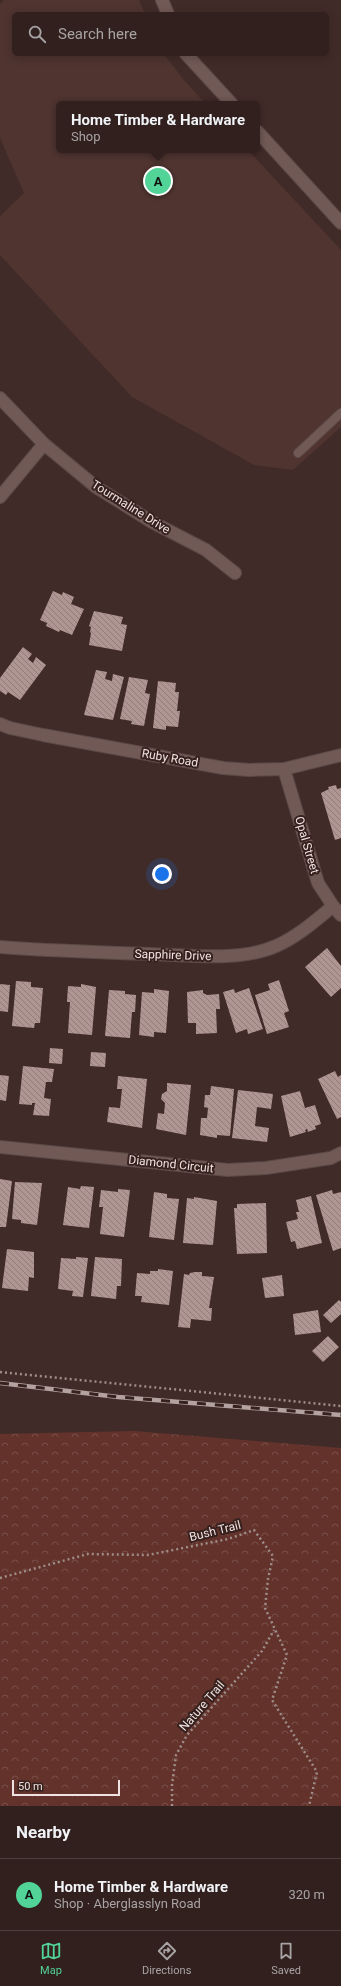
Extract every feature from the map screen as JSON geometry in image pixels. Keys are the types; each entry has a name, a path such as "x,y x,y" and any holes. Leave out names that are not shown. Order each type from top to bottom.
{"street":[{"path":"162,0 167,12"},
{"path":"188,56 229,101"},
{"path":"260,134 341,223"},
{"name":"Tourmaline Drive","path":"0,398 44,444 96,487 152,522 206,550 235,573"},
{"path":"0,497 44,444"},
{"name":"Ruby Road","path":"0,724 10,728 43,735 223,768 249,770 284,769 341,755"},
{"name":"Opal Street","path":"284,769 318,883 337,910"},
{"name":"Sapphire Drive","path":"0,947 39,950 217,956 248,954 275,947 337,910"},
{"name":"Diamond Circuit","path":"0,1147 228,1170 266,1168 331,1158 341,1153"}],"lane":[{"path":"298,453 341,413"}],"path":[{"path":"0,1372 341,1406"},
{"name":"Bush Trail","path":"0,1578 88,1554 148,1555 228,1539 254,1530 273,1556 268,1579 265,1608 287,1655 272,1700 317,1772 309,1806"},
{"name":"Nature Trail","path":"172,1806 172,1785 176,1755 187,1734 262,1651 275,1629"}],"shaded area":[{"path":"4,0 139,0 144,12 12,12 12,56 166,56 183,79 203,101 56,101 56,153 251,153 341,250 341,427 293,470 254,465 132,397 0,255 0,216 24,193 0,138 0,4"}],"green space":[{"path":"134,1431 341,1448 341,1806 0,1806 0,1434"}],"building":[{"path":"53,591 62,595 63,592 74,597 71,604 84,609 72,635 60,630 59,632 46,626 47,623 40,620"},
{"path":"94,611 123,617 121,624 127,625 122,651 89,645 91,627 89,626"},
{"path":"23,647 32,654 28,659 33,663 36,657 46,665 20,700 8,692 6,695 0,691 0,678"},
{"path":"96,670 107,672 105,679 112,681 113,674 124,677 113,720 84,715"},
{"path":"129,677 148,680 145,693 150,694 144,726 131,724 132,721 120,719"},
{"path":"158,681 176,683 175,692 179,692 177,711 180,711 178,727 166,726 166,730 153,728"},
{"path":"336,785 337,789 341,788 341,838 335,840 321,793 329,789 328,787"},
{"path":"327,948 341,966 341,988 331,997 305,967"},
{"path":"279,980 289,1011 284,1013 289,1027 267,1034 255,995 270,990 268,984"},
{"path":"16,981 31,982 31,987 43,988 40,1023 35,1023 34,1028 12,1026"},
{"path":"0,984 10,985 8,1012 0,1011"},
{"path":"81,984 96,987 92,1035 68,1033 70,1002 67,1002 68,986 81,987"},
{"path":"249,988 263,1029 248,1034 247,1029 236,1033 223,992 234,989 235,993"},
{"path":"154,989 169,991 166,1033 154,1032 154,1037 139,1035 142,992 154,993"},
{"path":"109,990 125,991 125,994 136,995 135,1012 132,1012 130,1038 105,1036"},
{"path":"203,990 203,993 207,995 219,994 220,1009 216,1009 217,1033 196,1034 196,1023 188,1023 187,992"},
{"path":"50,1048 63,1049 62,1064 49,1063"},
{"path":"91,1052 106,1053 105,1067 90,1066"},
{"path":"23,1066 54,1069 52,1082 46,1082 44,1098 51,1099 49,1116 33,1115 35,1103 32,1103 32,1105 19,1104"},
{"path":"335,1071 338,1077 341,1075 341,1117 337,1119 318,1079"},
{"path":"0,1075 9,1076 6,1101 0,1100"},
{"path":"118,1076 147,1079 142,1128 107,1122 109,1107 120,1108 122,1089 117,1089"},
{"path":"167,1083 191,1085 186,1135 156,1129 158,1113 164,1114 165,1103 161,1099 162,1094 167,1091"},
{"path":"211,1086 234,1089 230,1136 217,1135 217,1138 200,1135 201,1118 207,1118 208,1108 204,1107 205,1095 210,1095"},
{"path":"238,1090 273,1094 271,1109 257,1107 255,1126 269,1128 267,1142 232,1138"},
{"path":"300,1091 305,1108 315,1105 321,1124 315,1126 316,1129 308,1132 307,1129 305,1130 306,1132 290,1137 281,1096"},
{"path":"0,1179 12,1181 6,1227 0,1227"},
{"path":"15,1182 42,1183 37,1225 21,1223 21,1220 12,1219"},
{"path":"81,1186 94,1187 89,1228 63,1225 68,1187 80,1189"},
{"path":"118,1189 130,1190 124,1237 100,1234 103,1207 99,1207 101,1190 118,1192"},
{"path":"332,1190 333,1194 341,1192 341,1248 333,1251 316,1195"},
{"path":"154,1192 167,1194 167,1198 179,1199 174,1240 149,1237"},
{"path":"311,1196 322,1243 297,1249 295,1241 291,1242 286,1222 298,1219 296,1212 299,1212 296,1200"},
{"path":"194,1197 217,1201 213,1245 183,1243 187,1198 194,1199"},
{"path":"266,1203 267,1253 237,1254 234,1208 237,1208 237,1204"},
{"path":"7,1249 34,1252 34,1278 29,1277 28,1291 2,1288"},
{"path":"76,1257 88,1258 83,1297 72,1296 73,1291 58,1289 61,1258 76,1259"},
{"path":"95,1257 122,1259 121,1286 117,1286 116,1299 91,1296"},
{"path":"158,1269 173,1271 169,1305 141,1302 142,1296 135,1296 137,1273 150,1274 150,1271 158,1271"},
{"path":"202,1272 202,1276 214,1277 209,1308 212,1308 211,1321 191,1319 190,1328 178,1327 184,1274 189,1275 190,1273"},
{"path":"282,1275 284,1296 265,1298 262,1278"},
{"path":"339,1300 341,1302 341,1314 331,1323 323,1315"},
{"path":"318,1310 321,1332 295,1335 293,1314"},
{"path":"328,1336 339,1347 323,1362 312,1351"}],"railway":[{"path":"0,1383 118,1397 341,1415"}],"place":[{"name":"Home Timber & Hardware","path":"158,181"}]}
